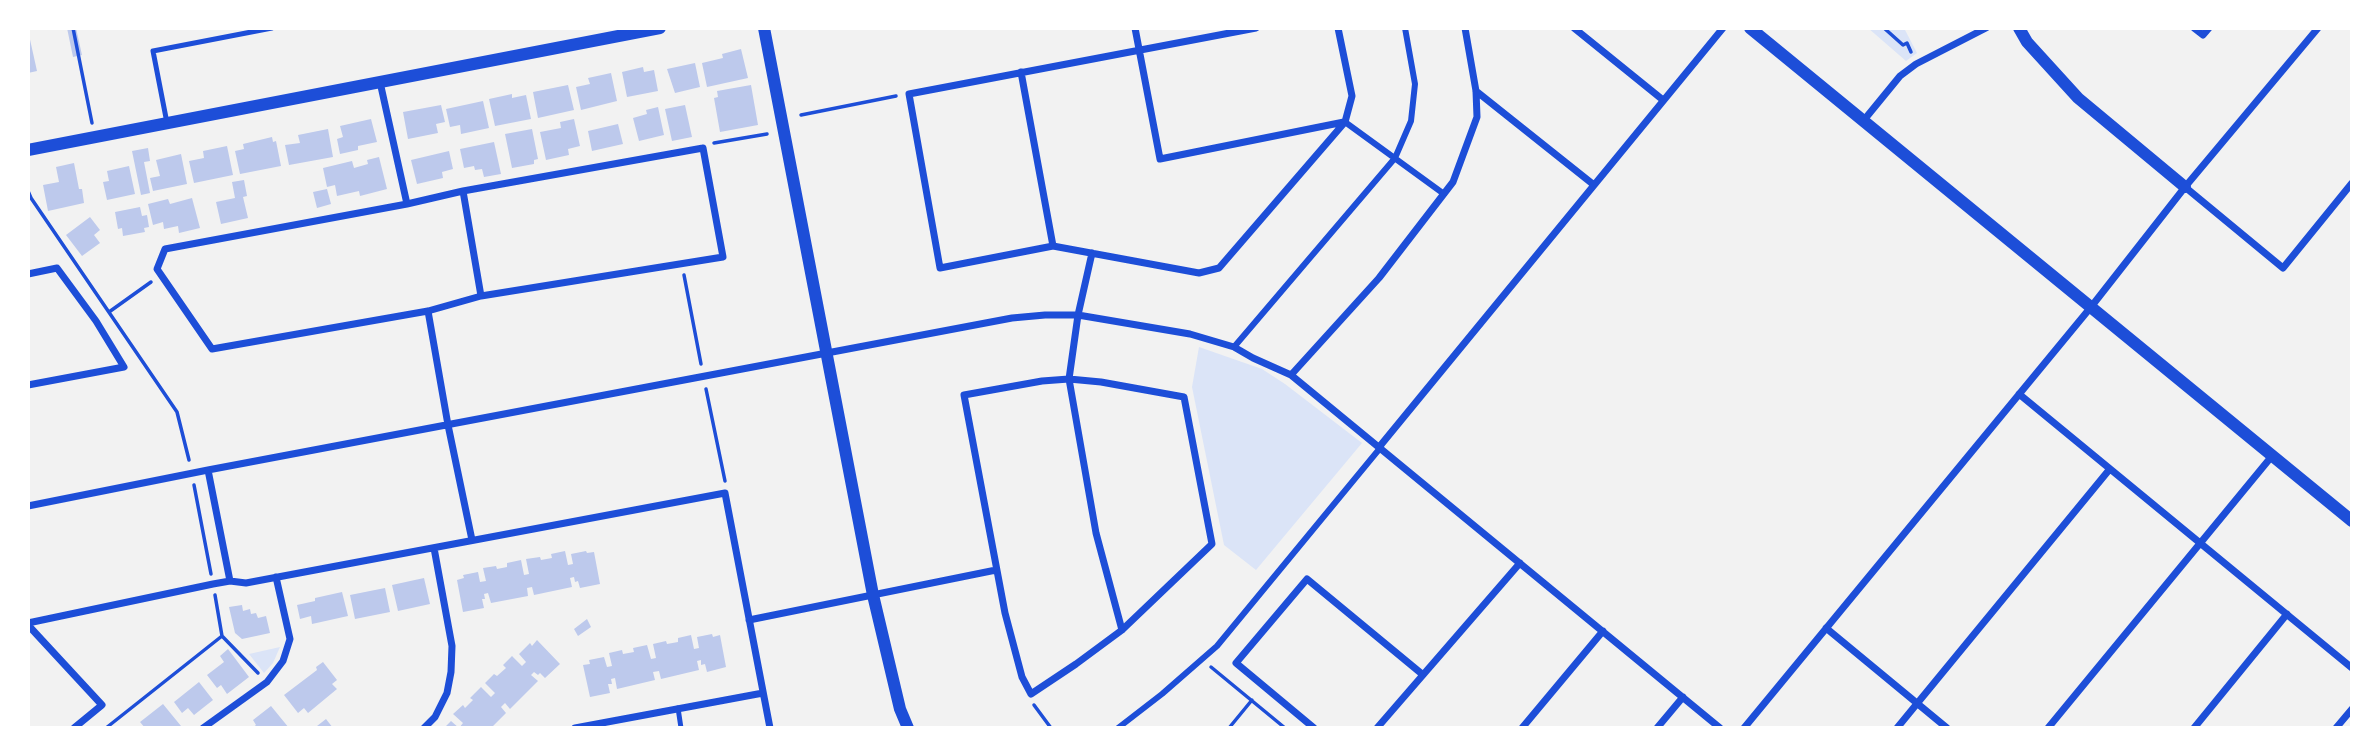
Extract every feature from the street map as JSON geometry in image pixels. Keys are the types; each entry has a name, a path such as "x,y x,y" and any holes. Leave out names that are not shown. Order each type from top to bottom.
{"street":[{"path":"28,150 660,28"},
{"path":"764,28 873,595 900,709 908,728"},
{"path":"1135,28 1160,159 1345,122 1444,194"},
{"path":"1256,28 909,94 940,268 1053,246 1199,273 1219,268 1345,122 1352,96 1338,28"},
{"path":"1234,347 1395,158 1411,121 1415,84 1405,28"},
{"path":"1291,374 1379,278 1453,182 1477,117 1476,91 1465,28"},
{"path":"1574,28 1663,100"},
{"path":"1118,728 1217,646 1723,28"},
{"path":"1751,28 2352,521"},
{"path":"1864,120 1900,76 1916,64 1986,28"},
{"path":"2019,28 2027,42 2078,98 2283,268 2352,183"},
{"path":"2194,28 2203,35 2209,28"},
{"path":"1744,728 2318,28"},
{"path":"1021,72 1053,246"},
{"path":"380,82 407,204"},
{"path":"1476,91 1594,185"},
{"path":"703,148 723,257 481,296 428,311 212,349 157,269 166,250 463,191 703,148"},
{"path":"463,191 481,296"},
{"path":"1092,253 1078,315 1069,379 1096,533 1122,630"},
{"path":"28,274 57,268 96,321 124,367 28,384"},
{"path":"428,311 472,540"},
{"path":"28,506 1012,318 1078,315 1190,334 1234,347 1291,374 1720,728"},
{"path":"1069,379 1184,397 1212,544 1122,630 1031,694 1022,677 1004,613 964,396 1042,381 1069,379"},
{"path":"2019,394 2352,668"},
{"path":"2048,728 2272,456"},
{"path":"208,470 230,581"},
{"path":"1897,728 2109,470"},
{"path":"28,624 213,584 230,581 246,583 276,578 725,493 770,728"},
{"path":"424,728 435,717 447,693 452,671 452,646 434,548"},
{"path":"1377,728 1520,562"},
{"path":"749,620 996,570"},
{"path":"203,728 267,682 282,662 290,639 276,578"},
{"path":"1314,728 1236,663 1307,579 1422,674"},
{"path":"2194,728 2287,614"},
{"path":"28,624 102,705 74,728"},
{"path":"1826,628 1947,728"},
{"path":"1522,728 1603,631"},
{"path":"575,728 763,692"},
{"path":"1657,728 1683,697"},
{"path":"2336,728 2352,709"}],"lane":[{"path":"167,123 153,51 272,28"},
{"path":"678,709 681,728"}],"path":[{"path":"73,28 93,128"},
{"path":"1884,28 1903,45 1907,43 1916,64"},
{"path":"801,115 909,94"},
{"path":"703,148 715,143 767,134"},
{"path":"28,191 177,412 192,474 222,636 267,682"},
{"path":"682,264 725,480 725,493"},
{"path":"96,321 161,275"},
{"path":"106,728 222,636"},
{"path":"1203,660 1285,728"},
{"path":"1031,694 1034,707 1051,728"},
{"path":"1229,728 1252,700"}],"shaded area":[{"path":"1868,28 1904,28 1917,53 1906,61"},
{"path":"1199,347 1262,369 1362,443 1256,570 1224,545 1192,387"},
{"path":"280,647 273,663 264,673 249,654"}],"building":[{"path":"67,28 76,28 82,55 73,57"},
{"path":"28,36 37,71 28,73"},
{"path":"741,49 748,78 707,87 702,63 723,58 722,54"},
{"path":"695,63 700,87 675,93 667,69"},
{"path":"643,67 644,72 654,70 658,91 627,97 622,72"},
{"path":"611,73 617,101 581,110 576,87 590,84 588,78"},
{"path":"568,85 574,110 538,118 533,92"},
{"path":"751,85 758,125 720,132 714,98 718,97 717,91"},
{"path":"512,94 512,98 526,95 531,119 495,126 489,99"},
{"path":"483,101 489,128 461,134 460,125 450,127 446,109"},
{"path":"441,105 445,122 436,124 438,133 408,139 403,112"},
{"path":"685,105 692,137 672,141 665,109"},
{"path":"658,107 664,135 639,141 633,118"},
{"path":"371,119 377,142 340,154 337,139 343,137 340,126"},
{"path":"574,119 580,146 568,149 569,155 546,160 540,132 561,128 560,122"},
{"path":"618,124 623,144 592,151 588,131"},
{"path":"328,129 333,157 289,165 285,145 300,143 298,135"},
{"path":"532,129 538,159 534,160 534,164 512,168 505,134"},
{"path":"272,137 273,142 276,141 281,166 240,174 235,151 244,149 243,144"},
{"path":"494,142 501,174 484,177 482,169 475,170 474,166 464,168 460,149"},
{"path":"227,146 233,175 194,183 189,161 204,158 203,151"},
{"path":"148,148 150,161 144,162 150,193 141,195 132,151"},
{"path":"449,151 453,169 442,172 443,178 417,184 411,160"},
{"path":"181,154 187,184 153,191 150,178 160,176 156,160"},
{"path":"379,157 387,189 360,196 359,191 337,196 335,185 327,187 323,168 352,161 354,168"},
{"path":"74,163 84,203 48,211 43,185 59,182 56,167"},
{"path":"129,166 135,194 107,200 103,182 109,181 107,171"},
{"path":"244,180 247,196 243,197 248,218 221,224 216,202 235,198 232,182"},
{"path":"327,189 331,204 317,208 313,192"},
{"path":"192,198 200,228 179,233 178,226 164,229 163,222 153,225 148,204 168,199 170,204"},
{"path":"140,207 142,216 147,215 149,227 144,228 145,232 123,236 122,228 118,229 115,212"},
{"path":"90,217 100,230 94,235 100,243 82,256 66,235"},
{"path":"565,551 568,565 573,564 571,554 594,552 600,584 580,588 574,577 570,578 572,587 534,595 532,587 527,588 528,596 491,603 488,593 484,594 485,599 482,599 484,608 463,612 457,580 464,578 463,575 478,572 480,582 486,581 483,568 507,567 507,563 521,560 524,575 529,574 526,559 552,558 551,554"},
{"path":"424,578 430,604 398,611 392,585"},
{"path":"385,588 390,612 355,619 350,595"},
{"path":"342,592 348,616 312,624 311,616 300,619 297,605"},
{"path":"242,605 243,611 250,609 251,614 256,613 258,618 266,616 270,633 242,639 235,633 229,607"},
{"path":"587,619 591,627 578,636 574,629"},
{"path":"712,634 713,637 720,635 726,667 707,672 705,664 701,665 701,660 697,661 699,670 661,679 659,671 653,672 655,680 617,689 615,678 611,679 612,684 608,684 610,693 590,697 583,665 590,664 589,660 604,657 607,667 612,666 609,653 622,650 623,654 634,652 633,648 647,645 651,659 656,658 653,644 678,642 678,638 691,635 694,649 699,648 697,637"},
{"path":"537,640 560,664 545,678 534,672 531,675 538,681 510,709 505,703 501,707 506,713 491,728 459,728 463,723 453,714 463,705 465,708 481,687 491,697 495,693 485,683 506,668 503,665 512,656 522,666 526,662 519,654 530,643 532,646"},
{"path":"228,649 249,677 227,694 221,685 217,688 207,675 224,662 220,656"},
{"path":"323,662 337,680 332,684 337,689 308,713 304,708 298,713 284,695 317,670 316,667"},
{"path":"199,682 213,700 194,715 188,708 182,713 174,702"},
{"path":"163,704 181,726 145,728 140,722"},
{"path":"271,706 289,728 252,728 256,725 253,720"},
{"path":"326,719 333,728 318,728 317,726"},
{"path":"451,721 459,728 444,728"}]}
